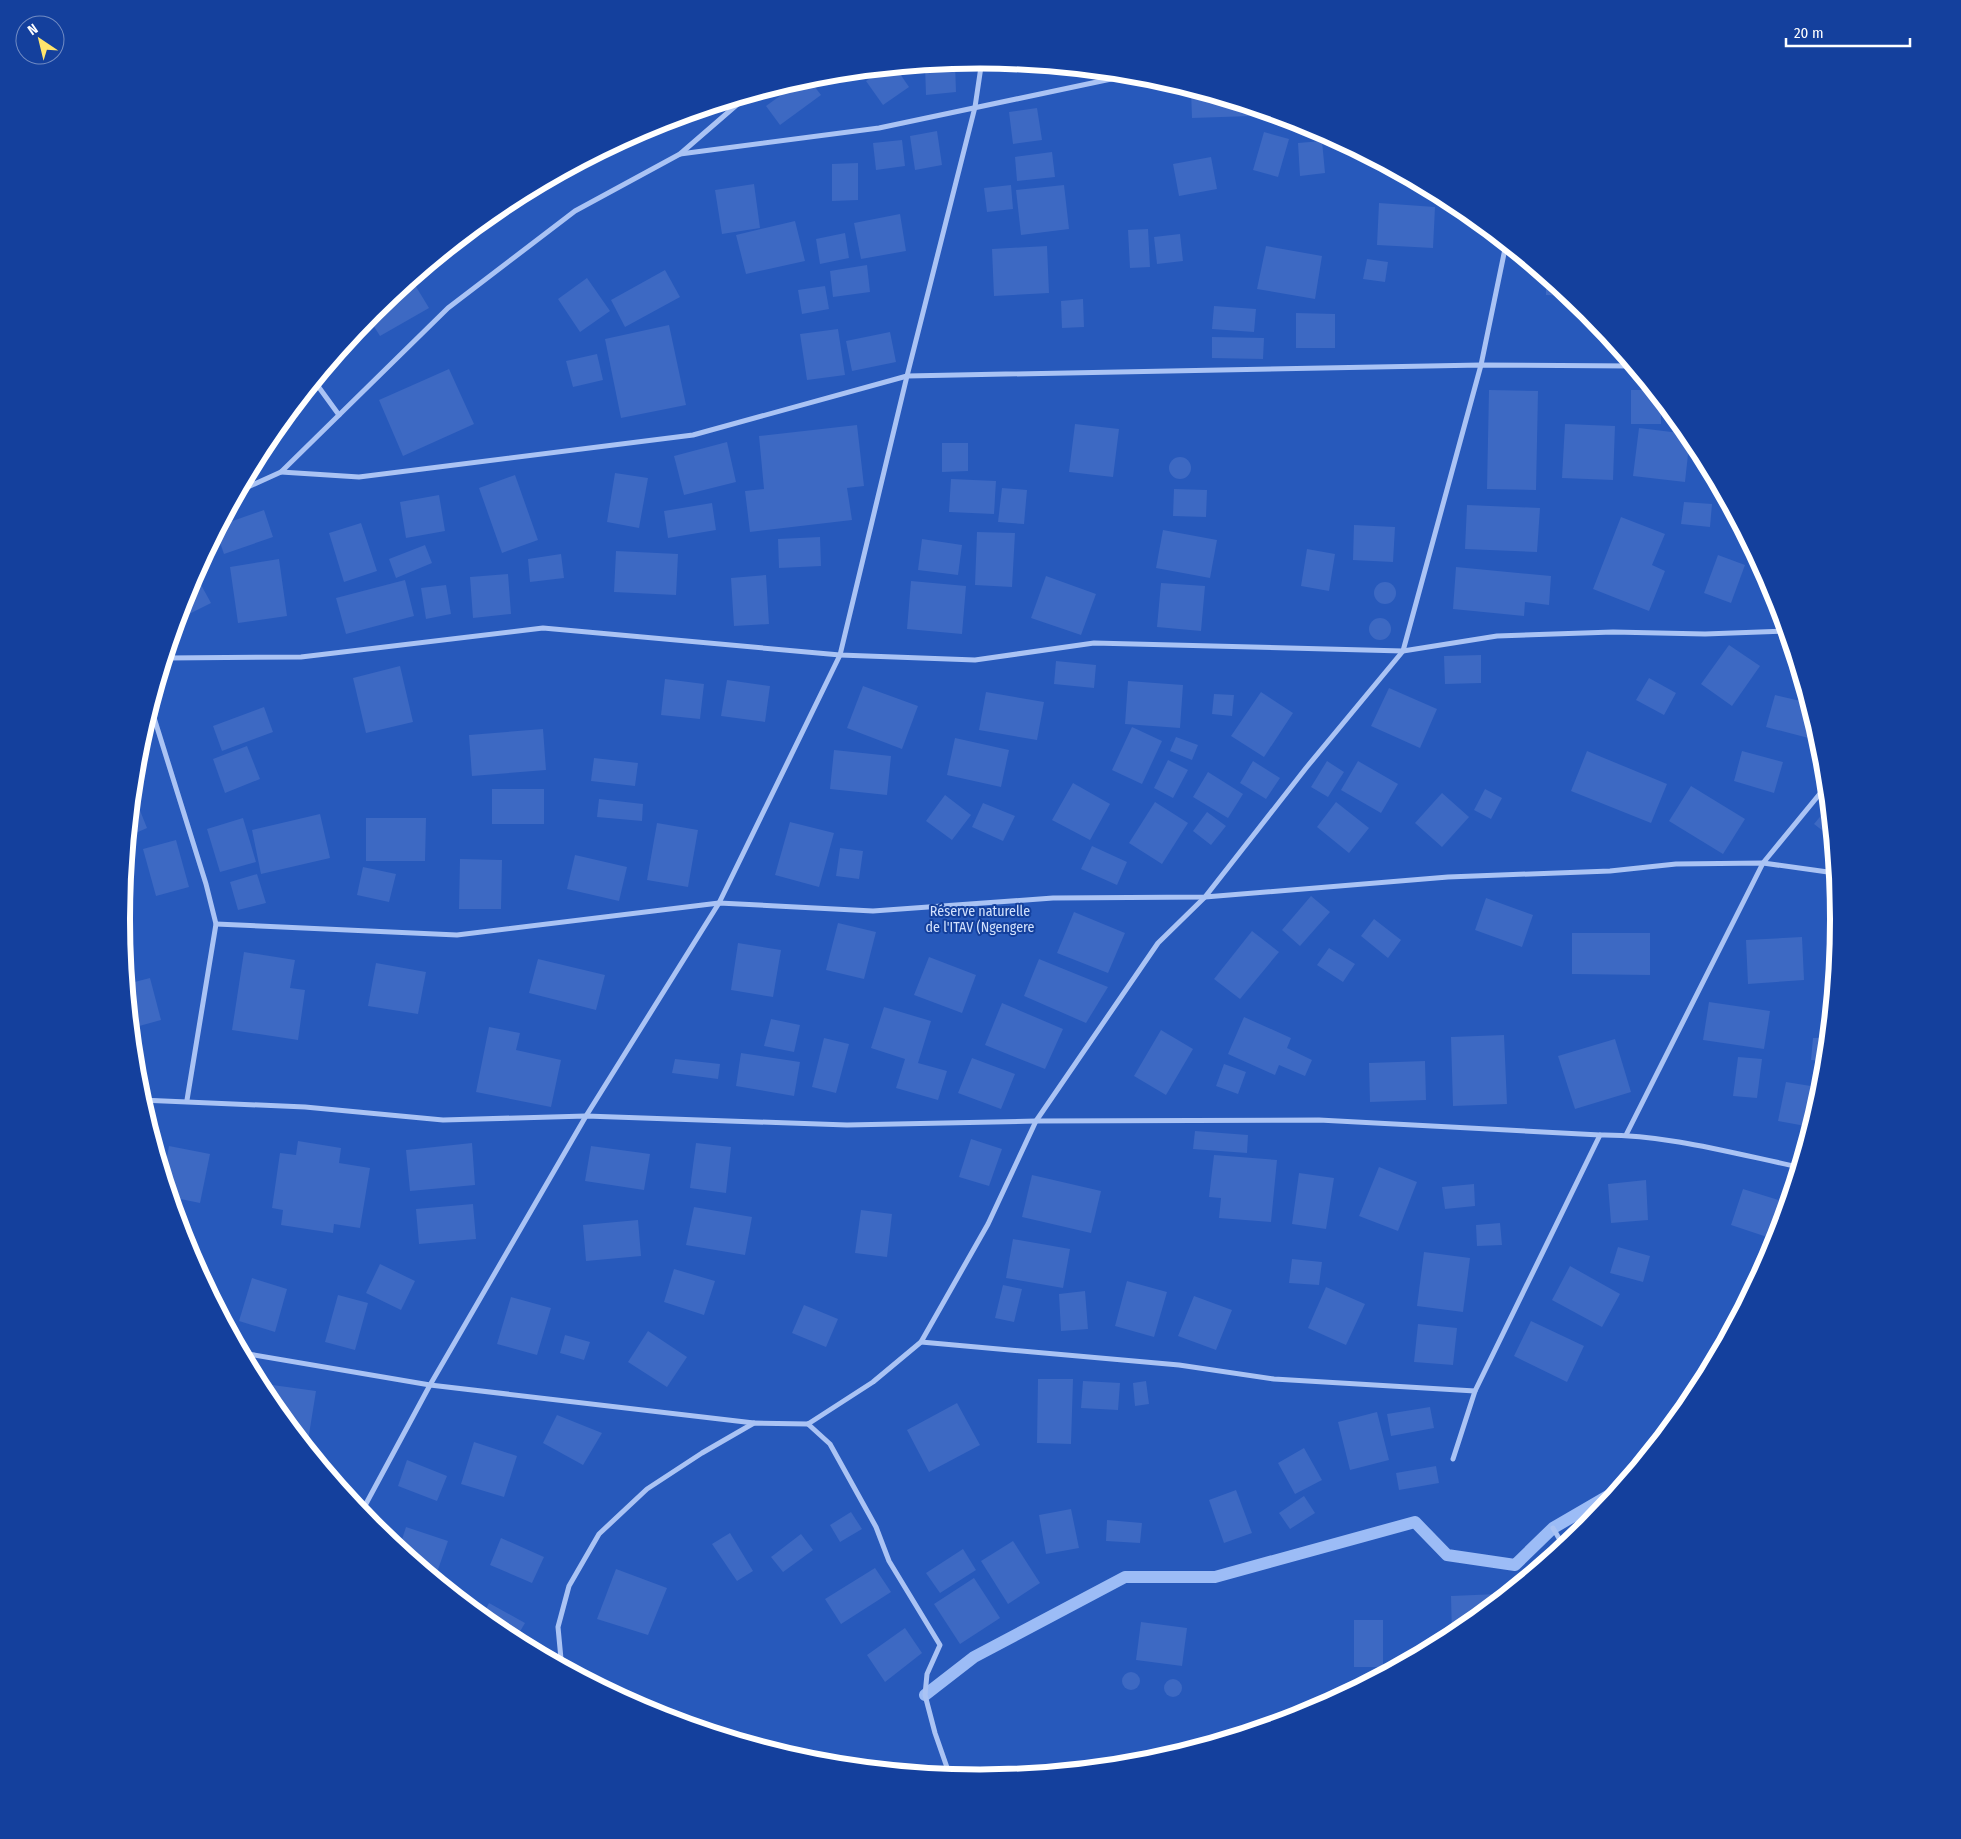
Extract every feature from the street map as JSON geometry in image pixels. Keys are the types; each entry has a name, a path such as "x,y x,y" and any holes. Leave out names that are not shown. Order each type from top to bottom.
{"street":[{"path":"365,1506 430,1385 586,1116 719,903 840,655 907,376 975,107 981,69"},
{"path":"680,154 879,128 1110,79"},
{"path":"248,487 281,472 448,308 575,210 680,154 736,105"},
{"path":"250,1354 430,1385 754,1422 808,1424 873,1382 921,1342 988,1224 1036,1121 1158,943 1205,897 1306,768 1403,652 1481,365 1505,250"},
{"path":"281,472 359,477 693,434 907,376 1481,365 1626,366"},
{"path":"318,387 339,416"},
{"path":"171,658 301,657 543,628 840,655 975,660 1094,643 1403,652 1497,636 1613,632 1705,634 1780,631"},
{"path":"154,719 206,884 216,924 187,1100"},
{"path":"1626,1135 1763,863 1821,792"},
{"path":"216,924 457,935 719,903 873,910 1053,898 1205,897 1448,877 1593,872 1676,864 1763,863 1829,872"},
{"path":"150,1100 187,1100 305,1107 443,1120 586,1116 847,1125 1036,1121 1319,1120 1626,1135 1713,1149 1794,1166"},
{"path":"1453,1459 1475,1391 1600,1135"},
{"path":"921,1342 1179,1365 1274,1378 1475,1391"},
{"path":"561,1659 558,1627 569,1586 598,1534 647,1489 754,1422"},
{"path":"808,1424 830,1444 876,1526 889,1561 940,1645 927,1674 926,1696 935,1734 947,1769"},
{"path":"1553,1528 1560,1541"}],"green space":[{"name":"Réserve naturelle de l'ITAV (Ngengere","path":"980,69 1092,76 1146,85 1201,98 1254,114 1357,156 1406,183 1453,212 1541,280 1582,318 1620,359 1655,402 1688,447 1744,543 1786,646 1802,699 1815,754 1824,808 1831,920 1824,1031 1815,1085 1802,1140 1786,1193 1744,1296 1717,1345 1688,1392 1620,1480 1582,1521 1541,1559 1498,1594 1453,1627 1357,1683 1254,1725 1201,1741 1146,1754 1092,1763 1036,1768 980,1770 869,1763 815,1754 760,1741 707,1725 604,1683 555,1656 508,1627 420,1559 379,1521 341,1480 306,1437 273,1392 217,1296 175,1193 159,1140 146,1085 137,1031 132,975 130,920 137,808 146,754 159,699 175,646 217,543 244,494 273,447 341,359 379,318 420,280 463,245 508,212 604,156 707,114 760,98 815,85 869,76 925,71"}],"building":[{"path":"955,70 956,92 926,95 925,71"},
{"path":"900,73 909,87 883,105 866,81 874,76"},
{"path":"814,85 821,95 780,125 766,106 785,92"},
{"path":"1191,96 1251,113 1251,116 1192,118"},
{"path":"1037,108 1042,140 1013,144 1009,112"},
{"path":"937,131 942,165 915,170 910,136"},
{"path":"1264,132 1289,139 1278,177 1253,170"},
{"path":"902,140 905,166 876,170 873,143"},
{"path":"1322,141 1325,173 1300,176 1298,143"},
{"path":"1052,152 1055,177 1017,181 1015,157"},
{"path":"1211,157 1217,189 1179,196 1173,164"},
{"path":"858,163 858,200 832,201 832,164"},
{"path":"754,184 760,228 722,234 715,190"},
{"path":"1011,185 1013,209 987,212 984,188"},
{"path":"1064,185 1069,229 1021,235 1016,190"},
{"path":"1379,203 1435,207 1433,248 1377,245"},
{"path":"900,214 906,251 861,259 854,223"},
{"path":"795,221 805,261 746,274 736,235"},
{"path":"1148,229 1150,267 1130,268 1128,230"},
{"path":"845,233 849,258 820,264 816,239"},
{"path":"1180,234 1183,261 1157,264 1154,237"},
{"path":"1047,246 1049,293 994,296 992,249"},
{"path":"1266,246 1322,256 1315,299 1257,289"},
{"path":"1367,259 1388,262 1385,282 1363,279"},
{"path":"867,265 870,292 833,297 830,271"},
{"path":"665,270 680,297 625,327 611,300"},
{"path":"587,278 610,311 580,332 558,299"},
{"path":"415,285 429,308 380,336 373,325"},
{"path":"1546,285 1558,296 1546,295"},
{"path":"825,286 829,309 802,314 798,290"},
{"path":"1083,299 1084,327 1062,328 1061,301"},
{"path":"1214,306 1256,309 1254,332 1212,329"},
{"path":"1296,313 1335,314 1335,348 1296,348"},
{"path":"669,325 686,405 621,418 605,339"},
{"path":"838,329 845,375 807,380 800,334"},
{"path":"890,332 896,362 852,371 846,341"},
{"path":"1212,337 1264,338 1263,359 1212,358"},
{"path":"597,354 603,380 573,387 566,361"},
{"path":"449,369 474,424 403,456 379,400"},
{"path":"1489,390 1538,391 1536,490 1487,489"},
{"path":"1631,390 1645,390 1661,410 1661,424 1631,424"},
{"path":"1075,424 1119,429 1113,477 1069,472"},
{"path":"1565,424 1615,426 1613,480 1562,478"},
{"path":"857,425 864,486 847,488 852,520 750,532 745,491 764,489 759,436"},
{"path":"1639,428 1678,433 1689,448 1685,482 1633,476"},
{"path":"727,442 736,482 684,495 674,456"},
{"path":"942,443 968,443 968,471 942,472"},
{"path":"1180,457 1188,460 1191,468 1188,476 1180,479 1172,476 1169,468 1172,460"},
{"path":"615,473 648,478 639,528 607,522"},
{"path":"515,475 538,540 502,553 479,488"},
{"path":"951,479 996,481 994,514 949,512"},
{"path":"1002,488 1027,490 1024,524 998,522"},
{"path":"1174,489 1207,490 1206,517 1173,516"},
{"path":"439,495 445,531 406,538 400,502"},
{"path":"1684,502 1712,504 1710,527 1681,524"},
{"path":"712,503 716,530 668,538 664,511"},
{"path":"1467,505 1540,508 1537,552 1465,549"},
{"path":"264,510 273,537 224,554 219,540 228,522"},
{"path":"1621,517 1665,534 1652,565 1665,571 1649,611 1593,589"},
{"path":"361,523 377,571 344,582 329,533"},
{"path":"1354,525 1395,527 1393,562 1353,560"},
{"path":"1163,530 1217,540 1210,578 1156,568"},
{"path":"977,532 1015,533 1012,587 975,585"},
{"path":"820,537 821,566 779,568 778,539"},
{"path":"922,539 962,545 958,575 918,570"},
{"path":"425,545 432,563 396,578 389,559"},
{"path":"1307,549 1335,554 1329,591 1301,586"},
{"path":"616,551 678,554 676,595 614,592"},
{"path":"561,554 564,578 530,582 528,559"},
{"path":"1718,555 1745,565 1731,603 1704,593"},
{"path":"279,559 287,616 238,623 230,567"},
{"path":"1456,567 1551,576 1549,605 1525,602 1524,616 1453,609"},
{"path":"508,574 511,614 473,618 470,577"},
{"path":"766,575 769,624 734,626 731,578"},
{"path":"1046,576 1096,594 1081,635 1031,618"},
{"path":"405,580 414,616 346,634 336,598"},
{"path":"911,581 966,586 962,634 907,629"},
{"path":"1385,582 1393,585 1396,593 1393,601 1385,604 1377,601 1374,593 1377,585"},
{"path":"200,583 211,603 187,615"},
{"path":"1161,583 1205,586 1201,631 1157,627"},
{"path":"446,585 451,614 426,619 421,588"},
{"path":"1380,618 1388,621 1391,629 1388,637 1380,640 1372,637 1369,629 1372,621"},
{"path":"1729,645 1760,666 1732,706 1701,684"},
{"path":"1481,655 1481,683 1445,684 1444,656"},
{"path":"1056,661 1096,665 1094,688 1054,684"},
{"path":"400,666 413,722 366,733 353,678"},
{"path":"1649,678 1676,693 1664,715 1636,700"},
{"path":"665,679 704,684 700,719 661,715"},
{"path":"727,680 770,686 765,722 721,716"},
{"path":"1128,681 1183,685 1180,728 1125,724"},
{"path":"863,686 918,706 902,749 847,728"},
{"path":"1389,688 1437,709 1420,748 1371,726"},
{"path":"986,692 1044,702 1037,740 979,730"},
{"path":"1261,692 1293,713 1264,757 1231,736"},
{"path":"1214,694 1234,695 1232,716 1212,714"},
{"path":"1775,695 1803,701 1811,739 1766,727"},
{"path":"264,707 273,732 222,751 213,726"},
{"path":"1132,727 1162,741 1142,784 1112,770"},
{"path":"543,729 546,770 472,776 469,735"},
{"path":"1176,737 1198,745 1192,760 1170,751"},
{"path":"955,738 1009,750 1001,787 947,775"},
{"path":"247,746 260,779 225,793 213,759"},
{"path":"834,750 891,756 887,795 830,789"},
{"path":"1587,751 1667,784 1651,823 1571,791"},
{"path":"1742,751 1783,762 1774,793 1734,781"},
{"path":"594,758 638,763 635,786 591,781"},
{"path":"1168,760 1188,770 1173,798 1154,788"},
{"path":"1253,761 1280,778 1266,799 1240,783"},
{"path":"1327,761 1344,772 1328,797 1311,787"},
{"path":"1358,761 1398,784 1381,813 1341,790"},
{"path":"1208,772 1243,794 1228,818 1193,797"},
{"path":"1073,783 1110,804 1090,840 1052,820"},
{"path":"1691,786 1745,819 1723,854 1669,821"},
{"path":"492,789 544,789 544,824 492,824"},
{"path":"1485,789 1502,798 1491,819 1474,810"},
{"path":"1442,793 1469,817 1442,847 1415,823"},
{"path":"945,795 971,815 952,840 926,821"},
{"path":"599,799 643,804 642,821 597,817"},
{"path":"1155,802 1188,823 1162,864 1129,843"},
{"path":"1336,802 1369,828 1349,853 1317,827"},
{"path":"983,803 1015,816 1003,841 972,827"},
{"path":"138,804 147,828 135,833"},
{"path":"1207,812 1226,826 1211,845 1193,831"},
{"path":"1824,812 1826,834 1814,824"},
{"path":"320,814 330,858 261,874 252,830"},
{"path":"243,818 256,862 220,872 207,829"},
{"path":"366,818 426,818 425,861 366,861"},
{"path":"790,822 834,833 819,887 775,875"},
{"path":"657,823 698,830 688,887 647,880"},
{"path":"176,840 189,887 156,896 143,849"},
{"path":"1092,846 1127,862 1117,885 1081,869"},
{"path":"840,848 863,851 859,879 836,876"},
{"path":"575,855 627,867 619,901 567,889"},
{"path":"460,859 502,860 501,909 459,909"},
{"path":"363,867 396,874 389,902 357,895"},
{"path":"257,874 266,903 238,910 230,882"},
{"path":"1311,896 1330,912 1300,946 1282,930"},
{"path":"1486,898 1533,915 1522,947 1475,930"},
{"path":"1074,912 1125,933 1108,973 1057,953"},
{"path":"1374,919 1401,940 1388,958 1361,936"},
{"path":"838,923 876,932 864,979 826,970"},
{"path":"1252,931 1279,952 1240,999 1214,979"},
{"path":"1572,933 1650,933 1650,975 1572,974"},
{"path":"1802,937 1804,980 1748,984 1746,940"},
{"path":"738,943 781,950 773,997 731,990"},
{"path":"1329,948 1355,964 1343,982 1317,965"},
{"path":"244,952 295,960 290,988 305,990 298,1040 232,1030"},
{"path":"929,957 976,975 962,1013 914,995"},
{"path":"538,959 605,975 596,1010 529,993"},
{"path":"1039,959 1108,987 1086,1023 1024,996"},
{"path":"376,963 426,972 418,1014 368,1006"},
{"path":"150,978 161,1020 137,1027 133,983"},
{"path":"1709,1002 1770,1011 1764,1049 1703,1040"},
{"path":"1002,1003 1063,1029 1045,1069 985,1045"},
{"path":"884,1007 931,1021 918,1063 947,1071 938,1100 896,1088 905,1059 871,1048"},
{"path":"1244,1017 1291,1038 1287,1048 1312,1060 1305,1076 1279,1065 1275,1075 1228,1054"},
{"path":"771,1019 800,1025 794,1052 764,1046"},
{"path":"489,1027 520,1033 516,1050 561,1060 551,1107 476,1092"},
{"path":"1161,1030 1193,1049 1166,1095 1134,1076"},
{"path":"1504,1035 1507,1104 1453,1106 1451,1037"},
{"path":"824,1038 849,1044 836,1093 812,1087"},
{"path":"1813,1038 1823,1038 1819,1061 1811,1060"},
{"path":"1615,1039 1631,1092 1575,1109 1558,1056"},
{"path":"741,1053 800,1062 794,1096 736,1086"},
{"path":"1738,1057 1762,1059 1757,1098 1733,1096"},
{"path":"972,1058 1015,1074 1001,1109 958,1093"},
{"path":"675,1059 720,1064 718,1079 672,1073"},
{"path":"1425,1061 1426,1100 1370,1102 1369,1063"},
{"path":"1224,1064 1246,1072 1238,1094 1216,1086"},
{"path":"1786,1082 1815,1087 1805,1126 1778,1121"},
{"path":"1195,1131 1248,1135 1247,1153 1193,1149"},
{"path":"971,1139 1002,1149 989,1186 959,1177"},
{"path":"298,1141 341,1148 339,1163 370,1168 360,1228 334,1224 333,1233 281,1225 283,1210 272,1208 280,1153 296,1155"},
{"path":"472,1143 475,1185 410,1191 406,1150"},
{"path":"696,1143 731,1147 726,1193 690,1188"},
{"path":"169,1146 210,1154 200,1203 177,1198 166,1163"},
{"path":"591,1146 650,1154 644,1190 585,1181"},
{"path":"1214,1155 1277,1160 1271,1222 1219,1218 1221,1198 1209,1197"},
{"path":"1379,1167 1417,1182 1398,1231 1359,1216"},
{"path":"1299,1173 1334,1178 1326,1229 1292,1224"},
{"path":"1032,1175 1101,1191 1091,1233 1022,1217"},
{"path":"1646,1180 1648,1220 1611,1223 1608,1184"},
{"path":"1474,1184 1475,1206 1445,1209 1442,1187"},
{"path":"1743,1189 1783,1201 1769,1238 1731,1225"},
{"path":"473,1204 476,1239 419,1244 416,1209"},
{"path":"694,1207 752,1217 745,1255 686,1245"},
{"path":"861,1210 892,1214 887,1257 855,1253"},
{"path":"638,1220 641,1256 586,1261 583,1225"},
{"path":"1500,1223 1502,1245 1477,1246 1476,1225"},
{"path":"1013,1239 1070,1249 1063,1288 1006,1278"},
{"path":"1618,1247 1650,1256 1643,1282 1610,1273"},
{"path":"1424,1252 1470,1258 1463,1312 1417,1306"},
{"path":"1292,1259 1322,1262 1319,1285 1289,1283"},
{"path":"380,1264 415,1281 401,1310 366,1293"},
{"path":"1570,1266 1620,1294 1602,1327 1552,1300"},
{"path":"674,1269 715,1281 704,1315 664,1302"},
{"path":"252,1278 287,1289 275,1332 239,1321"},
{"path":"1127,1281 1167,1292 1154,1337 1115,1326"},
{"path":"1003,1285 1022,1289 1014,1322 995,1318"},
{"path":"1326,1287 1365,1304 1346,1345 1308,1328"},
{"path":"1085,1291 1088,1329 1061,1331 1059,1294"},
{"path":"338,1295 368,1303 355,1350 325,1342"},
{"path":"1194,1296 1232,1310 1216,1350 1178,1336"},
{"path":"511,1297 551,1308 537,1355 497,1344"},
{"path":"804,1305 838,1319 826,1347 792,1333"},
{"path":"1531,1321 1584,1346 1567,1382 1514,1356"},
{"path":"1418,1324 1457,1328 1453,1365 1414,1362"},
{"path":"648,1331 687,1357 667,1387 628,1362"},
{"path":"565,1335 590,1342 584,1360 560,1353"},
{"path":"1038,1379 1073,1379 1071,1444 1037,1443"},
{"path":"1083,1381 1120,1383 1118,1410 1081,1408"},
{"path":"1146,1381 1149,1404 1135,1406 1133,1383"},
{"path":"268,1384 316,1391 308,1440"},
{"path":"957,1403 980,1445 929,1472 907,1430"},
{"path":"1430,1407 1434,1428 1391,1436 1387,1414"},
{"path":"1377,1412 1389,1460 1350,1470 1338,1422"},
{"path":"557,1415 602,1433 583,1465 543,1443"},
{"path":"474,1442 517,1456 504,1497 461,1484"},
{"path":"1304,1448 1322,1480 1295,1494 1278,1463"},
{"path":"407,1460 447,1476 437,1501 398,1486"},
{"path":"1436,1466 1439,1483 1399,1490 1396,1473"},
{"path":"1236,1490 1252,1533 1224,1543 1209,1500"},
{"path":"1304,1496 1315,1513 1290,1529 1279,1513"},
{"path":"1071,1509 1079,1548 1046,1554 1039,1515"},
{"path":"851,1512 862,1529 840,1542 830,1525"},
{"path":"1107,1520 1142,1523 1140,1543 1106,1541"},
{"path":"406,1527 448,1541 437,1573 420,1559 401,1542"},
{"path":"730,1533 753,1571 737,1581 712,1544"},
{"path":"801,1534 813,1550 783,1572 771,1557"},
{"path":"501,1538 544,1557 532,1583 490,1565"},
{"path":"1013,1541 1040,1583 1008,1604 981,1561"},
{"path":"963,1549 976,1570 940,1593 926,1573"},
{"path":"875,1568 891,1592 841,1624 825,1599"},
{"path":"616,1569 667,1588 648,1635 597,1619"},
{"path":"974,1578 1000,1618 960,1644 934,1604"},
{"path":"1498,1594 1452,1628 1451,1596"},
{"path":"489,1603 525,1623 519,1634 485,1610"},
{"path":"1354,1620 1383,1620 1383,1667 1354,1667"},
{"path":"1141,1622 1187,1628 1182,1666 1136,1660"},
{"path":"905,1628 922,1653 885,1682 867,1655"},
{"path":"1131,1672 1137,1675 1140,1681 1137,1687 1131,1690 1125,1687 1122,1681 1125,1675"},
{"path":"1173,1679 1179,1682 1182,1688 1179,1694 1173,1697 1167,1694 1164,1688 1167,1682"}],"waterway":[{"path":"925,1695 974,1657 1125,1577 1215,1577 1415,1522 1447,1555 1515,1565 1553,1528 1602,1500"}]}
